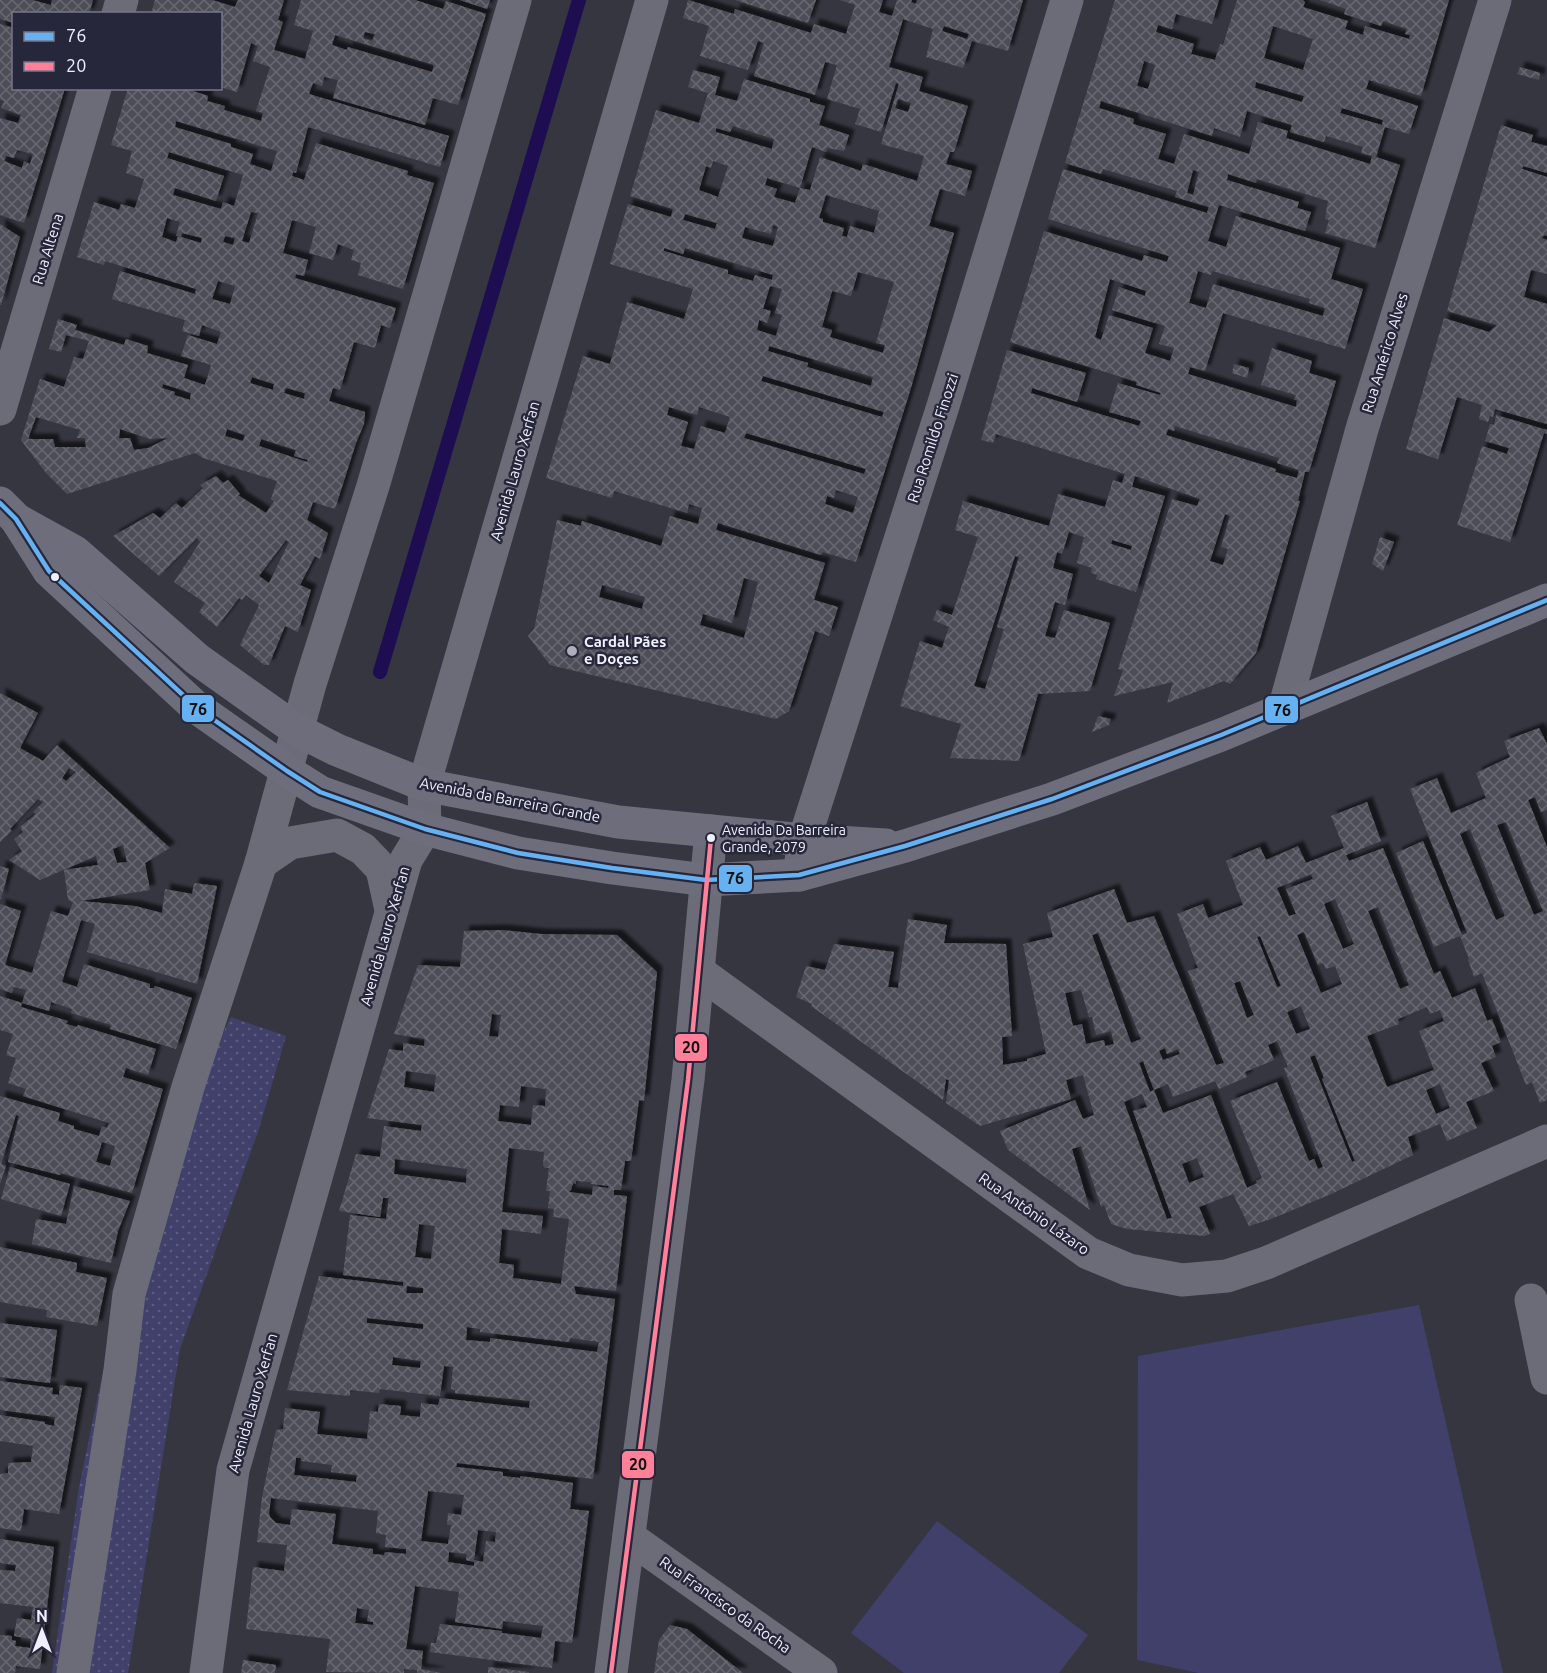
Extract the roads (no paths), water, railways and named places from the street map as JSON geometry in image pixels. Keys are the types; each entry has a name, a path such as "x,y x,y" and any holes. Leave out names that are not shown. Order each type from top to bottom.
{"main road":[{"name":"Avenida da Barreira Grande","path":"8,511 75,552 197,659 297,730 337,750 424,786 618,822 804,840 905,846"},
{"name":"Avenida da Barreira Grande","path":"8,511 50,571 197,708 320,792 425,829 518,853 706,880 799,875 905,846 1052,799 1284,709 1547,600"}],"street":[{"path":"73,1673 120,1370 129,1294 188,1087 261,862 297,730 373,486 515,0"},
{"name":"Avenida Lauro Xerfan","path":"206,1673 232,1470 406,860 425,829 424,786 652,0"},
{"name":"Rua Romildo Finozzi","path":"799,875 804,840 943,406 1067,0"},
{"name":"Rua Américo Alves","path":"1284,709 1362,429 1495,0"},
{"name":"Rua Altena","path":"0,409 94,90"},
{"path":"611,1673 688,1080 711,831"},
{"path":"261,862 291,843 337,835 363,849 382,869 392,912"},
{"name":"Rua Antônio Lázaro","path":"699,972 1088,1253 1130,1270 1182,1280 1227,1276 1266,1263 1547,1142"},
{"path":"1531,1300 1547,1378"},
{"name":"Rua Francisco da Rocha","path":"629,1537 821,1673"}],"waterway":[{"path":"380,672 579,0"}],"place":[{"name":"Cardal Pães e Doçes","path":"572,651"},
{"name":"Avenida Da Barreira Grande, 2079","path":"711,838"}]}
